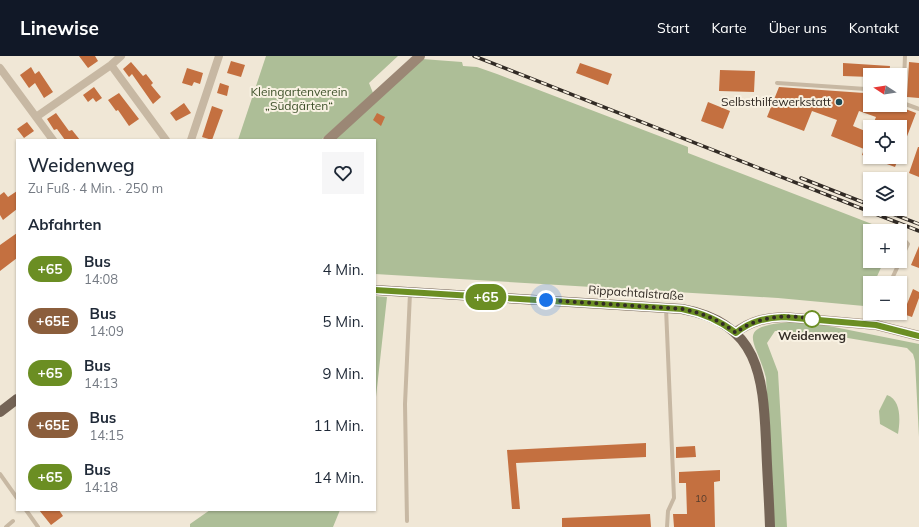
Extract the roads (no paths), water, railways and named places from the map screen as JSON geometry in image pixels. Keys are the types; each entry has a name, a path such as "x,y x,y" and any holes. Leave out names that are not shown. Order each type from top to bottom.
{"main road":[{"name":"Rippachtalstraße","path":"376,290 666,307 698,312 722,322 736,333 747,347 760,378 764,401 770,527"},
{"path":"0,412 16,400"}],"street":[{"path":"36,117 111,65 121,56"},
{"path":"191,139 219,56"},
{"path":"329,139 420,56"},
{"path":"111,65 165,139"},
{"path":"0,68 52,139"},
{"path":"736,333 743,327 755,322 769,318 784,317 876,325 919,336"}],"lane":[{"path":"905,56 905,68"},
{"path":"777,83 863,89"},
{"path":"907,105 919,109"},
{"path":"407,521 405,404 410,292"},
{"path":"666,307 674,498 668,511 667,527"},
{"path":"876,325 877,320"},
{"path":"0,474 16,497"},
{"path":"27,511 38,527"},
{"path":"6,527 13,522"}],"railway":[{"path":"474,56 919,231"},
{"path":"801,178 863,202"},
{"path":"898,216 919,224"}],"place":[{"name":"Selbsthilfewerkstatt","path":"839,102"},
{"name":"Weidenweg","path":"812,319"}],"park label":[{"name":"Kleingartenverein „Südgärten“","path":"299,99"}]}
